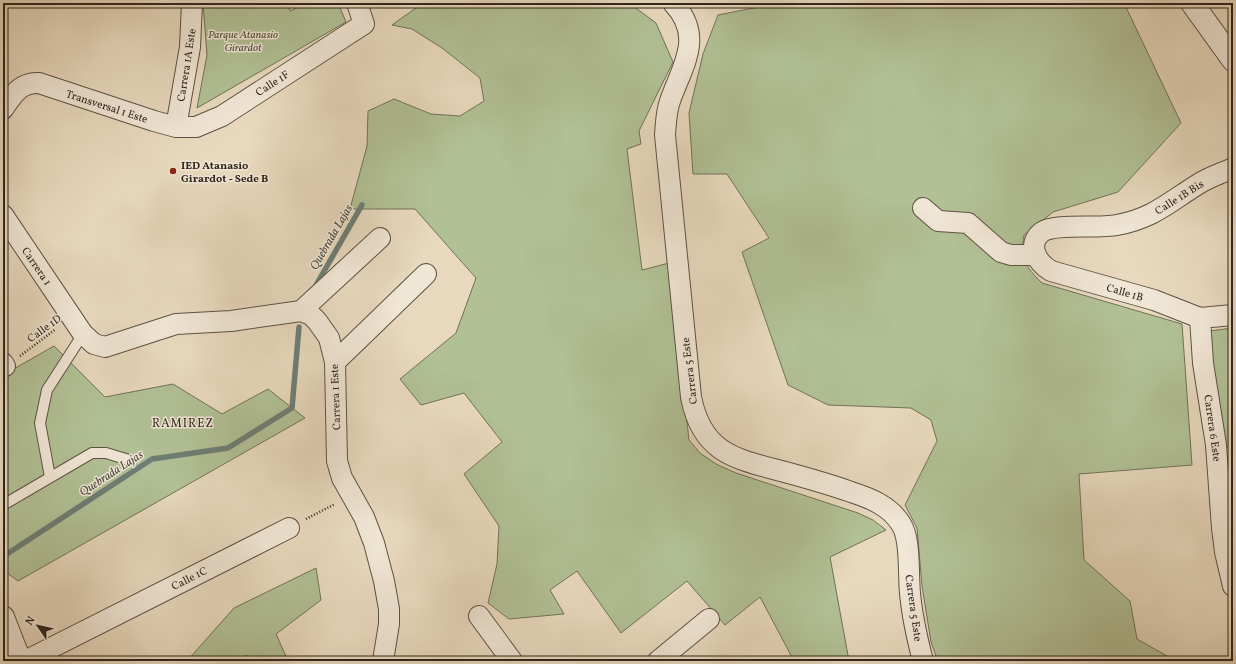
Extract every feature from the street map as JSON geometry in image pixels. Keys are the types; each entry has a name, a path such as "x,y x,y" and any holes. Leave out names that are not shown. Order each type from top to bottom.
{"street":[{"name":"Carrera 1A Este","path":"176,127 190,47 192,3"},
{"name":"Calle 1F","path":"176,127 196,127 222,116 364,24 357,3"},
{"name":"Carrera 5 Este","path":"673,3 680,10 684,19 687,29 689,50 688,60 670,101 665,135 691,397 697,419 718,447 737,459 817,480 865,496 882,505 894,514 902,525 906,538 912,610 923,661"},
{"path":"1192,3 1233,60"},
{"name":"Transversal 1 Este","path":"3,109 16,91 25,84 39,83 176,127"},
{"name":"Calle 1B Bis","path":"1035,249 1039,236 1050,229 1101,228 1132,222 1162,210 1201,182 1233,168"},
{"path":"923,208 938,221 968,223 1001,252 1010,255 1035,249"},
{"name":"Carrera 1","path":"3,215 72,318"},
{"path":"72,318 83,334 94,344 105,347 176,324 231,321 301,311 380,238"},
{"name":"Calle 1B","path":"1035,249 1043,266 1051,271 1154,300 1200,318 1233,315"},
{"path":"334,362 426,274"},
{"name":"Carrera 1 Este","path":"301,311 311,315 329,338 334,362 337,461 342,478 364,517 374,543 384,581 389,617 383,661"},
{"name":"Carrera 6 Este","path":"1200,318 1203,363 1216,445 1222,528 1225,552 1233,586"},
{"name":"Calle 1C","path":"25,661 288,528"},
{"path":"479,616 512,661"},
{"path":"3,617 20,661"},
{"path":"660,661 709,619"}],"lane":[{"path":"50,476 40,423 47,390 83,334"},
{"path":"3,505 50,476 92,453 106,453 128,460"}],"path":[{"name":"Calle 1D","path":"4,365 72,318"},
{"path":"288,528 352,495"}],"green space":[{"name":"Parque Atanasio Girardot","path":"203,3 288,3 290,11 308,3 338,3 346,22 197,108 207,55"},
{"path":"423,3 629,3 656,23 673,62 639,131 641,144 627,149 642,270 669,263 689,440 700,453 716,464 736,473 858,513 873,520 886,530 830,557 849,661 794,661 760,597 725,625 687,581 621,633 577,571 550,590 564,614 509,619 488,603 497,564 499,526 464,474 502,442 464,393 421,405 400,379 456,333 476,278 415,209 350,209 367,146 368,111 394,99 431,114 460,116 484,101 480,78 442,48 412,29 392,25"},
{"path":"779,3 1124,3 1181,123 1118,192 1053,212 1024,235 1023,256 1031,272 1042,283 1182,324 1192,465 1079,474 1084,560 1130,601 1137,639 1176,661 938,661 931,642 922,586 917,528 905,505 937,441 931,420 911,408 828,405 788,385 742,252 769,238 727,174 693,174 689,113 703,54 718,15"},
{"path":"1233,328 1233,455 1222,439 1209,331"},
{"path":"54,346 105,397 173,384 222,414 268,389 305,418 18,581 3,570 3,375"},
{"path":"316,568 321,600 276,634 288,661 251,661 246,655 240,661 187,661 234,608"}],"waterway":[{"name":"Quebrada Lajas","path":"315,287 362,205"},
{"name":"Quebrada Lajas","path":"7,554 152,459 228,448 292,408 299,327"}],"place":[{"name":"IED Atanasio Girardot - Sede B","path":"173,171"}],"district":[{"name":"RAMIREZ","path":"183,423"}]}
